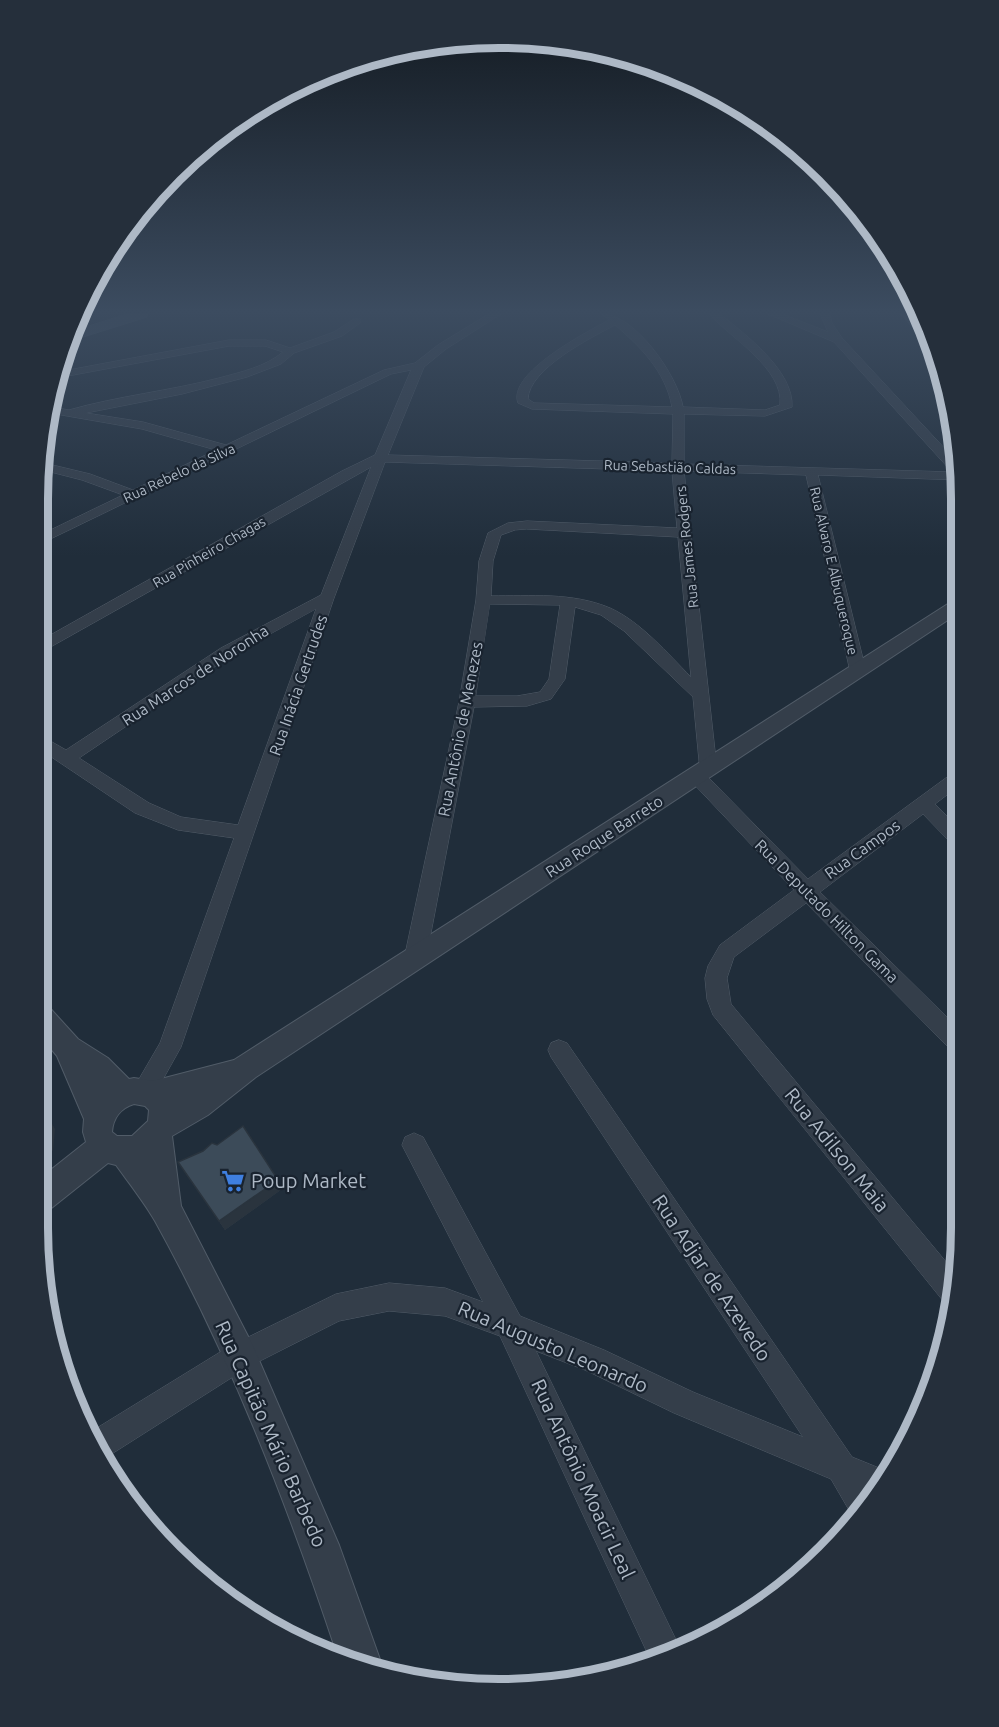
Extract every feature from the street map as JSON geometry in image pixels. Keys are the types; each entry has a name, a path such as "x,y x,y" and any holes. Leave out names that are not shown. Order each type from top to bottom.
{"street":[{"path":"73,412 157,395"},
{"name":"Rua Rebelo da Silva","path":"48,536 342,395"},
{"name":"Rua Inácia Gertrudes","path":"140,1093 170,1047 327,598 407,395"},
{"path":"522,395 522,401 532,406 765,413 779,411 786,407 788,403 785,395"},
{"name":"Rua James Rodgers","path":"674,395 678,411 678,467 702,697 702,772"},
{"path":"887,395 949,463"},
{"path":"57,411 178,435 229,450"},
{"name":"Rua Sebastião Caldas","path":"380,458 950,475"},
{"name":"Rua Pinheiro Chagas","path":"48,644 346,474 380,458"},
{"path":"49,468 86,477 132,494"},
{"name":"Rua Alvaro E Albuqueroque","path":"810,471 858,671"},
{"path":"907,474 951,486"},
{"name":"Rua Antônio de Menezes","path":"415,959 467,702 483,600 486,561 495,533 513,526 527,525 686,533"},
{"name":"Rua Marcos de Noronha","path":"67,758 242,643 286,617 327,598"},
{"path":"483,600 568,603 606,612 624,624 702,697"},
{"path":"467,702 531,700 544,697 552,690 557,679 568,603"},
{"name":"Rua Roque Barreto","path":"160,1131 246,1068 951,610"},
{"path":"48,746 142,808 178,823 246,833"},
{"name":"Rua Deputado Hilton Gama","path":"702,772 806,890 951,1035"},
{"name":"Rua Campos","path":"721,1008 714,986 716,969 727,951 951,783"},
{"path":"923,803 951,831"},
{"name":"Rua Adilson Maia","path":"721,1008 947,1284"},
{"path":"48,1025 68,1048 165,1107 160,1131 148,1144 110,1139"},
{"name":"Rua Capitão Mário Barbedo","path":"68,1048 110,1139 165,1209 240,1356 321,1545 358,1656"},
{"name":"Rua Adjar de Azevedo","path":"559,1050 729,1306 841,1467 860,1500"},
{"name":"Rua Roque Barreto","path":"140,1093 246,1068"},
{"path":"48,1191 110,1139 113,1100 140,1093"},
{"name":"Rua Capitão Mário Barbedo","path":"160,1131 165,1209"},
{"name":"Rua Antônio Moacir Leal","path":"414,1145 510,1326 663,1648"},
{"name":"Rua Augusto Leonardo","path":"102,1442 240,1356 336,1308 389,1297 445,1302 510,1326 594,1360 684,1403 873,1481"}],"building":[{"name":"Poup Market","path":"243,1126 278,1180 219,1221 178,1162 203,1151 212,1143 217,1145"}],"place":[{"name":"Poup Market","path":"233,1181"}]}
